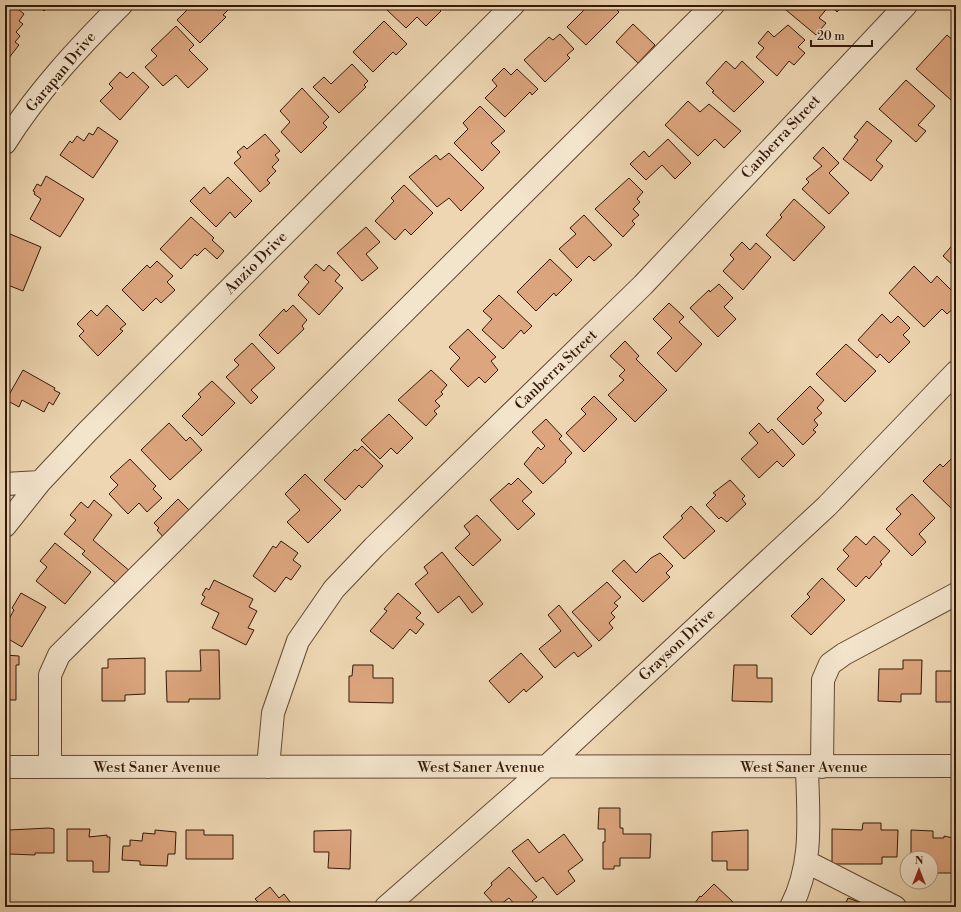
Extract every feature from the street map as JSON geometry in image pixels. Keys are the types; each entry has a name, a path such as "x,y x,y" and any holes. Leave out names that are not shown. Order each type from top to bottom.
{"street":[{"name":"Garapan Drive","path":"5,143 51,81 84,43 121,5"},
{"name":"Anzio Drive","path":"5,526 40,482 87,432 513,5"},
{"path":"50,767 50,675 58,655 713,5"},
{"name":"Canberra Street","path":"268,767 273,713 298,641 334,589 374,547 643,285 906,5"},
{"name":"Grayson Drive","path":"386,907 547,766 827,506 956,372"},
{"path":"5,484 40,482"},
{"path":"791,907 800,889 806,862 823,680 830,664 844,654 956,594"},
{"name":"West Saner Avenue","path":"5,767 956,766"},
{"path":"806,862 895,907"}],"building":[{"path":"5,5 13,5 24,14 19,21 23,24 16,32 20,36 15,42 19,45 8,59 5,57"},
{"path":"37,5 50,5 44,11"},
{"path":"195,5 224,5 228,10 223,15 226,17 200,43 177,20 191,6 193,8"},
{"path":"393,5 435,5 441,11 426,26 417,17 406,28 387,10"},
{"path":"583,5 612,5 619,12 586,45 567,27 586,8"},
{"path":"780,5 830,5 819,18 826,23 816,35"},
{"path":"830,5 843,5 837,12"},
{"path":"384,21 407,44 396,55 393,52 373,72 353,52"},
{"path":"633,24 655,45 638,63 616,42"},
{"path":"788,25 805,40 798,47 805,53 794,65 789,61 777,76 756,57 764,48 758,43 768,31 774,37"},
{"path":"176,26 194,45 189,50 208,69 188,88 176,75 163,86 145,67 157,56 151,50"},
{"path":"560,34 574,49 567,55 570,58 545,82 524,60 549,37 553,40"},
{"path":"947,35 956,43 956,95 951,100 916,69"},
{"path":"726,61 735,69 742,61 764,82 734,112 712,92 714,91 706,83"},
{"path":"352,64 368,81 364,85 366,87 339,113 313,87 324,77 331,84"},
{"path":"504,68 511,75 517,69 538,89 532,95 530,92 505,117 485,98 497,86 492,80"},
{"path":"120,72 127,78 133,72 149,87 120,120 100,101 113,88 109,84"},
{"path":"906,80 935,106 918,125 926,131 916,142 879,109"},
{"path":"302,88 329,117 323,123 327,127 301,153 281,132 290,122 280,111"},
{"path":"688,101 700,112 709,104 741,131 724,148 715,139 698,156 665,125"},
{"path":"480,106 505,131 491,143 500,152 482,171 454,143 468,129 463,123"},
{"path":"867,121 892,141 876,160 883,166 871,181 843,159 858,140 854,137"},
{"path":"98,127 118,141 93,178 60,155 70,141 72,143 77,136 84,141 89,133 93,135"},
{"path":"265,134 280,151 275,155 279,160 272,167 276,171 267,180 270,183 260,192 234,163 241,157 237,152 244,146 247,149"},
{"path":"668,139 691,163 675,179 662,165 646,180 630,164 644,151 649,157"},
{"path":"823,147 839,163 829,173 849,193 829,214 802,189 809,182 806,179 822,166 813,158"},
{"path":"449,153 484,188 461,211 449,198 437,207 409,177 436,155 440,160"},
{"path":"46,176 84,199 60,237 30,219 41,199 34,194 35,192 33,191 37,184 41,186"},
{"path":"228,177 252,201 235,218 230,212 216,227 190,201 204,187 210,194"},
{"path":"629,178 643,192 637,199 640,202 633,209 639,215 632,221 635,224 623,237 595,209"},
{"path":"404,185 433,213 411,235 405,229 395,240 375,221 394,201 391,198"},
{"path":"794,199 825,227 794,261 766,235 782,217 780,215"},
{"path":"584,215 612,245 594,261 589,256 577,268 559,249 576,234 570,228"},
{"path":"191,217 214,238 212,240 224,251 217,259 205,248 197,256 195,254 181,269 160,249"},
{"path":"366,227 380,242 366,254 378,268 362,281 337,253"},
{"path":"10,234 41,247 23,291 5,284 5,247"},
{"path":"956,241 956,268 943,256"},
{"path":"742,242 750,250 756,243 771,257 743,290 723,271 734,259 730,255"},
{"path":"550,259 572,280 556,296 554,293 536,311 517,292"},
{"path":"157,261 173,276 167,282 175,290 161,303 156,298 143,311 122,290 147,265 150,268"},
{"path":"316,264 324,271 329,265 340,275 335,281 343,288 319,315 298,295 309,282 304,277"},
{"path":"914,266 931,283 937,276 952,291 956,286 956,308 955,307 947,314 942,309 924,327 889,293"},
{"path":"719,284 733,298 724,307 736,319 718,337 690,308 709,290 710,292"},
{"path":"499,295 532,326 524,334 521,330 503,349 482,330 492,319 483,311"},
{"path":"669,303 684,317 679,322 702,344 676,372 657,353 672,338 653,319"},
{"path":"107,305 126,324 120,329 123,331 98,356 79,336 84,331 77,324 91,310 97,316"},
{"path":"293,305 307,320 302,326 304,329 278,354 259,335 284,309 286,312"},
{"path":"882,314 891,323 898,316 910,328 903,335 910,342 889,363 880,354 877,358 858,340"},
{"path":"468,329 496,357 491,361 498,370 485,383 479,377 468,387 450,369 460,358 449,347"},
{"path":"625,341 639,356 636,359 667,390 635,422 608,395 624,380 619,376 625,370 610,356"},
{"path":"252,343 275,368 251,390 258,397 251,404 226,377 239,365 234,360"},
{"path":"846,344 876,371 845,402 816,374"},
{"path":"23,370 55,388 54,390 60,393 53,405 49,402 44,412 22,400 19,407 6,400"},
{"path":"431,370 447,385 441,392 443,394 435,401 440,406 434,411 437,414 426,426 398,400"},
{"path":"212,381 235,403 202,436 182,416 201,397 198,394"},
{"path":"810,386 824,400 817,408 822,413 814,420 818,425 813,430 816,432 803,445 777,419"},
{"path":"594,396 617,419 584,452 566,433 586,414 581,409"},
{"path":"389,414 413,438 397,454 391,448 380,459 361,440"},
{"path":"546,419 562,436 559,439 572,453 565,460 566,462 543,484 524,464 538,447 541,450 545,446 532,432"},
{"path":"169,423 186,441 190,437 202,450 170,480 141,450"},
{"path":"759,423 768,433 772,429 795,455 783,467 777,461 759,478 741,459 758,443 749,433"},
{"path":"362,446 383,466 362,488 359,485 345,500 324,480 355,449 357,451"},
{"path":"130,459 156,486 153,489 162,498 147,512 139,503 128,514 109,494 118,485 110,477"},
{"path":"951,459 956,464 956,507 953,510 923,481 940,464 943,467"},
{"path":"305,474 341,510 308,543 287,522 300,510 285,494"},
{"path":"518,478 532,492 522,501 535,514 518,530 490,500 509,483 511,485"},
{"path":"730,480 745,496 742,499 746,504 727,522 721,517 719,519 706,505 716,495 713,493"},
{"path":"912,494 935,518 919,534 926,542 912,556 886,529 901,514 896,509"},
{"path":"178,499 193,514 165,539 157,530 159,528 154,523"},
{"path":"94,500 112,515 93,540 131,572 119,586 82,554 85,551 64,534 76,520 70,515 81,502 88,508"},
{"path":"691,506 715,531 684,559 663,537 683,518 681,516"},
{"path":"477,515 501,540 473,566 455,548 470,534 464,526"},
{"path":"856,536 866,545 874,536 890,551 880,562 882,564 869,579 866,576 856,587 837,569 849,556 843,550"},
{"path":"281,541 298,553 293,560 301,566 291,580 286,577 275,592 253,576 273,546 276,548"},
{"path":"55,543 91,572 65,604 36,581 47,567 40,561"},
{"path":"442,552 483,604 472,613 459,596 438,613 415,584 428,573 424,567"},
{"path":"660,553 673,566 666,573 670,577 643,602 612,571 624,560 636,573 651,558"},
{"path":"822,578 845,600 811,635 791,616 810,597 807,594"},
{"path":"214,580 253,599 249,607 257,611 248,628 254,630 246,645 212,628 219,613 201,604 205,597 202,595 206,588 209,590"},
{"path":"607,582 621,597 614,603 618,606 611,613 615,617 609,623 613,628 599,641 572,612"},
{"path":"21,593 46,607 22,647 5,637 5,626 14,610 12,608"},
{"path":"398,593 421,613 416,618 424,624 416,634 410,629 393,649 370,631 387,611 384,609"},
{"path":"559,605 592,646 578,657 574,652 555,668 539,649 561,631 548,615"},
{"path":"200,650 219,650 220,699 189,699 189,702 167,702 166,671 201,671"},
{"path":"521,653 543,677 526,692 524,689 509,703 489,681"},
{"path":"5,655 19,656 19,665 16,665 16,700 5,700"},
{"path":"145,658 145,694 125,695 125,701 102,701 102,668 108,668 108,659"},
{"path":"903,660 922,660 921,694 901,694 901,702 878,701 879,669 903,669"},
{"path":"353,665 373,665 373,678 393,678 393,703 349,702 349,676 352,676"},
{"path":"734,665 757,665 757,678 772,678 772,702 732,701"},
{"path":"936,671 956,671 956,702 936,702"},
{"path":"599,808 620,808 620,828 623,828 623,834 651,834 650,858 620,858 620,866 614,866 614,869 603,869 603,842 605,842 605,829 598,829"},
{"path":"863,823 881,823 881,830 898,830 897,857 882,857 882,864 832,864 832,829 862,830"},
{"path":"54,829 54,853 35,853 35,855 9,854 9,830"},
{"path":"67,829 90,829 89,837 107,835 107,837 110,837 109,872 93,872 93,861 67,861"},
{"path":"155,830 176,832 175,854 168,854 167,866 140,865 140,861 122,860 123,846 130,846 130,840 142,841 143,833 155,834"},
{"path":"186,830 204,830 204,835 233,835 233,859 186,859"},
{"path":"351,830 350,869 328,868 329,852 314,852 314,831"},
{"path":"748,830 748,870 727,870 727,861 712,861 712,832"},
{"path":"911,830 933,831 933,838 944,838 944,836 953,838 953,873 939,873 939,850 911,850"},
{"path":"564,834 583,860 568,871 575,881 557,895 543,877 536,882 512,851 528,839 539,853"},
{"path":"509,867 537,897 532,901 538,907 517,907 509,898 497,907 484,893 492,885 491,883"},
{"path":"714,884 733,902 728,907 692,907 700,896 701,897"},
{"path":"270,887 279,898 284,894 294,907 253,907 259,903 255,899"},
{"path":"848,898 870,906 870,907 844,907"}]}
